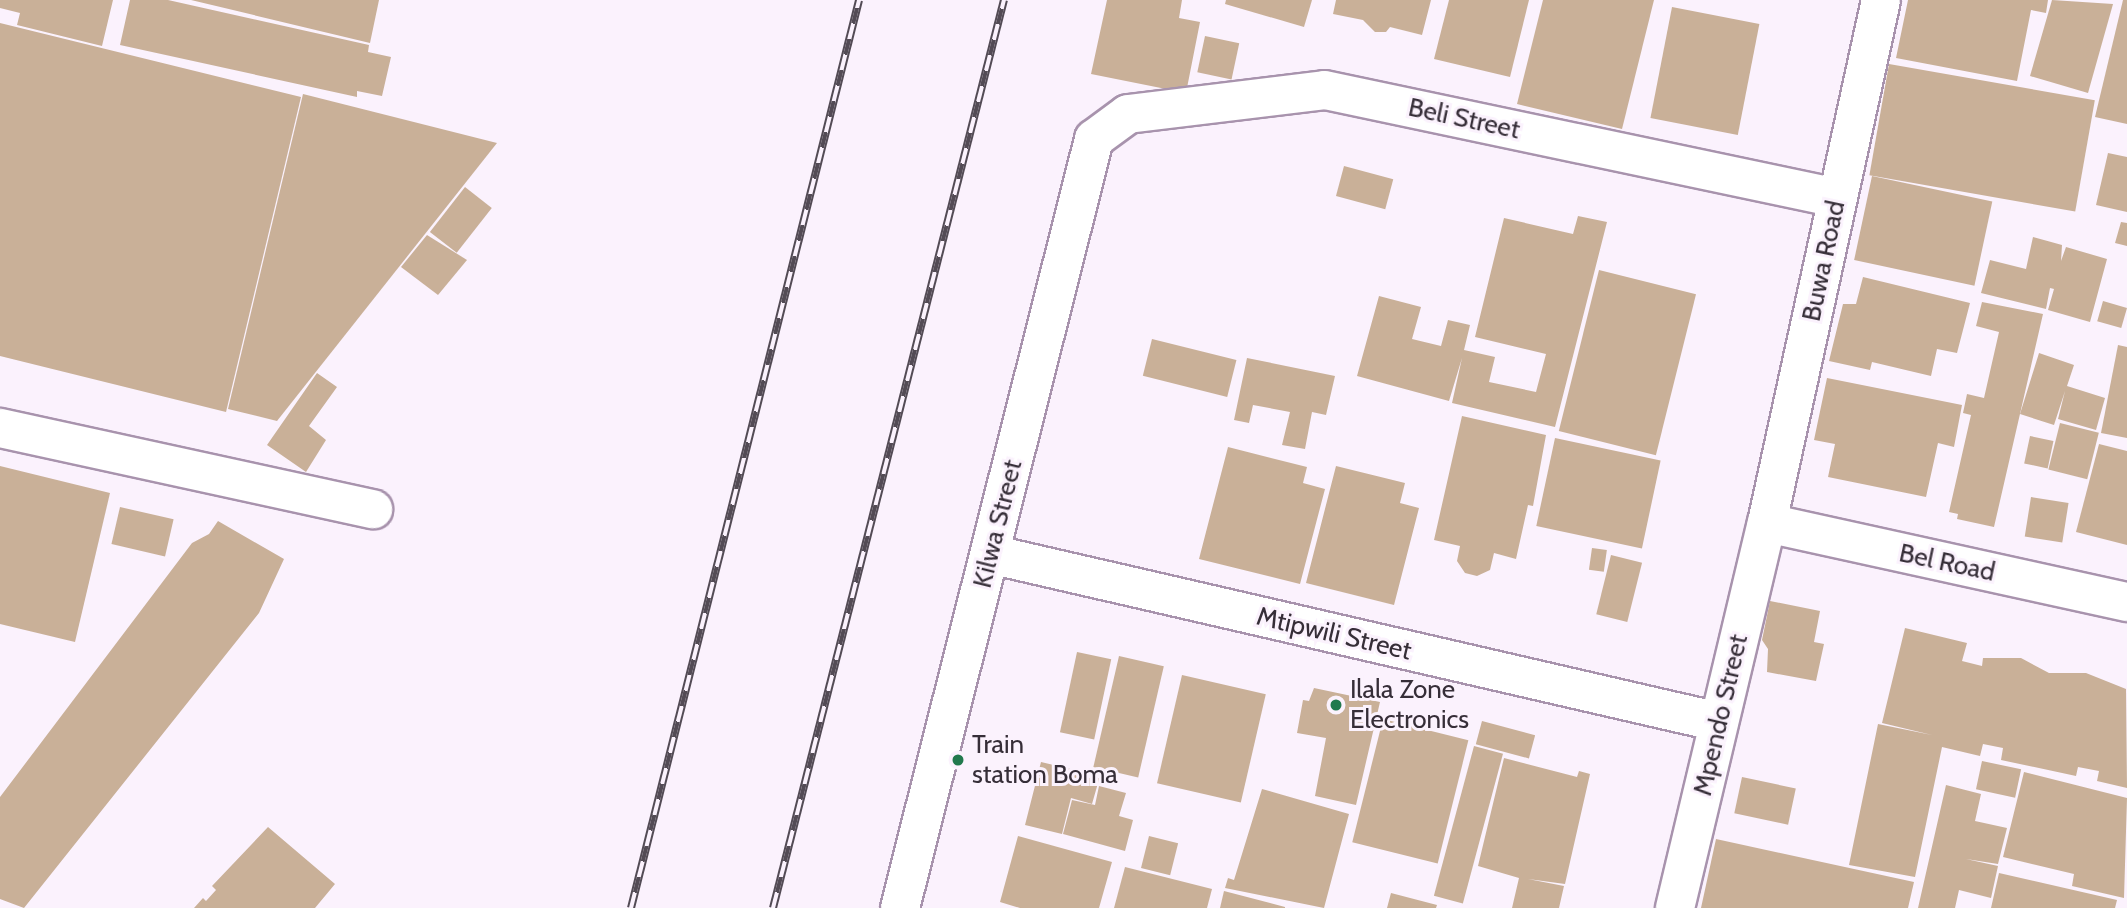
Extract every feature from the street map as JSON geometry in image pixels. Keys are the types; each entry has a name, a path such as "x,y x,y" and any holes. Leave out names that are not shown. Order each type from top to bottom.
{"street":[{"name":"Buwa Road","path":"1767,523 1881,0"},
{"name":"Beli Street","path":"1094,139 1128,114 1325,90 1838,198"},
{"name":"Kilwa Street","path":"901,908 1094,139"},
{"path":"0,428 373,509"},
{"name":"Bel Road","path":"1767,523 2127,602"},
{"name":"Mpendo Street","path":"1675,908 1767,523"},
{"name":"Mtipwili Street","path":"990,554 1719,722"}],"building":[{"path":"0,0 113,0 102,46 17,25 20,13 0,8"},
{"path":"130,0 168,0 369,45 368,52 391,57 382,96 357,91 357,97 120,45"},
{"path":"191,0 379,0 370,43"},
{"path":"1107,0 1182,0 1179,18 1200,22 1186,93 1091,74"},
{"path":"1226,0 1312,0 1304,27 1225,4"},
{"path":"1336,0 1431,0 1422,35 1390,27 1386,32 1375,32 1363,20 1333,14"},
{"path":"1449,0 1529,0 1510,77 1434,59"},
{"path":"1543,0 1654,0 1622,129 1517,104"},
{"path":"1908,0 2048,0 2046,13 2031,10 2017,81 1896,58"},
{"path":"2052,0 2113,4 2088,93 2030,76"},
{"path":"2123,0 2127,0 2127,124 2095,117"},
{"path":"1672,7 1759,24 1738,135 1650,118"},
{"path":"0,23 301,97 226,412 0,356"},
{"path":"1205,36 1239,43 1232,79 1197,72"},
{"path":"1889,64 2095,100 2075,212 1869,175"},
{"path":"303,94 497,143 277,421 228,409"},
{"path":"2108,153 2127,157 2127,212 2096,205"},
{"path":"1344,166 1393,179 1385,209 1336,196"},
{"path":"1872,176 1992,202 1974,286 1854,260"},
{"path":"465,187 492,208 457,253 430,232"},
{"path":"1578,216 1607,222 1555,427 1452,403 1462,358 1449,401 1357,376 1379,296 1421,307 1412,339 1441,346 1448,320 1470,325 1464,350 1495,357 1489,382 1536,392 1546,354 1475,337 1504,218 1573,234"},
{"path":"2121,222 2127,223 2127,246 2115,243"},
{"path":"427,235 467,260 438,295 401,267"},
{"path":"2033,237 2062,245 2061,261 2066,247 2107,259 2090,322 2048,310 2054,289 2050,288 2046,309 1981,293 1990,260 2026,269"},
{"path":"1599,270 1696,294 1656,455 1559,431"},
{"path":"1863,277 1970,303 1957,353 1937,349 1931,376 1872,362 1870,370 1829,361 1843,304 1856,304"},
{"path":"2103,301 2127,308 2121,328 2097,321"},
{"path":"1982,302 2043,314 1994,527 1957,519 1958,514 1949,512 1971,415 1963,413 1967,394 1984,398 1999,332 1976,326"},
{"path":"1152,339 1236,360 1227,397 1143,376"},
{"path":"2118,345 2127,347 2127,438 2101,433"},
{"path":"2039,353 2074,365 2067,386 2105,398 2096,430 2058,419 2065,391 2054,425 2020,414"},
{"path":"1247,358 1335,376 1326,415 1312,412 1305,449 1282,445 1290,412 1253,405 1249,423 1234,420"},
{"path":"317,373 337,387 309,426 326,440 306,472 267,445"},
{"path":"1827,378 1962,405 1954,447 1938,443 1926,497 1828,477 1835,444 1814,440"},
{"path":"1462,416 1546,435 1533,506 1528,505 1516,559 1494,553 1490,570 1477,576 1465,573 1457,561 1460,546 1434,540"},
{"path":"2060,423 2099,433 2087,479 2048,470"},
{"path":"2030,436 2053,441 2048,468 2024,463"},
{"path":"1555,438 1661,460 1642,548 1536,526"},
{"path":"2099,444 2127,451 2127,545 2076,532"},
{"path":"1228,447 1307,467 1303,483 1325,489 1300,584 1199,559"},
{"path":"0,466 110,493 75,642 0,624"},
{"path":"1336,466 1405,483 1400,503 1419,508 1394,605 1306,583"},
{"path":"2031,497 2069,503 2062,542 2025,537"},
{"path":"120,507 174,519 165,556 111,544"},
{"path":"218,521 284,559 259,613 24,908 0,899 0,797 192,543 209,534"},
{"path":"1592,548 1607,550 1604,572 1589,570"},
{"path":"1611,555 1642,563 1627,622 1596,614"},
{"path":"1770,601 1820,611 1814,642 1824,644 1816,681 1767,672 1768,649 1762,640"},
{"path":"1905,628 1967,643 1962,661 1982,666 1983,658 2021,658 2049,673 2086,673 2126,689 2127,788 2097,781 2099,771 2078,767 2076,776 2001,760 2003,748 1983,744 1980,756 1942,747 1915,877 1849,865 1878,724 1932,735 1882,723"},
{"path":"1077,652 1111,659 1094,739 1060,732"},
{"path":"1119,656 1164,666 1138,777 1093,767"},
{"path":"1182,675 1266,694 1241,803 1157,783"},
{"path":"1314,688 1380,702 1356,805 1315,796 1326,738 1297,733 1303,700 1309,701"},
{"path":"1383,719 1468,740 1438,864 1352,842"},
{"path":"1482,721 1535,735 1529,758 1476,744"},
{"path":"1474,746 1503,754 1463,903 1434,896"},
{"path":"1504,758 1577,777 1579,771 1590,774 1565,884 1528,879 1564,886 1559,908 1512,908 1519,878 1478,866"},
{"path":"1982,761 2021,769 2015,798 1976,789"},
{"path":"1041,762 1100,776 1092,804 1071,798 1062,834 1025,825"},
{"path":"2024,772 2127,798 2124,898 2072,886 2074,874 2003,857"},
{"path":"1742,777 1796,788 1788,825 1734,813"},
{"path":"1946,785 1981,794 1975,821 2007,828 1998,864 1966,859 1998,866 1991,898 1959,890 1955,908 1918,908"},
{"path":"1099,786 1126,793 1119,816 1133,820 1125,851 1063,834 1072,800 1095,805"},
{"path":"1262,789 1349,814 1324,908 1225,888 1228,878 1234,880"},
{"path":"268,827 335,884 315,908 194,908 203,898 206,901 216,890 212,886"},
{"path":"1018,836 1112,862 1099,908 1020,908 1000,902"},
{"path":"1149,836 1178,843 1170,875 1141,868"},
{"path":"1716,839 1914,882 1908,908 1701,908"},
{"path":"1125,867 1212,889 1207,908 1114,908"},
{"path":"1999,873 2117,900 2115,908 1991,908"},
{"path":"1224,891 1285,907 1285,908 1220,908"},
{"path":"1391,893 1437,905 1436,908 1387,908"}],"railway":[{"path":"631,908 859,0"},
{"path":"773,908 1004,0"}],"place":[{"name":"Ilala Zone Electronics","path":"1336,705"},
{"name":"Train station Boma","path":"958,760"}]}
